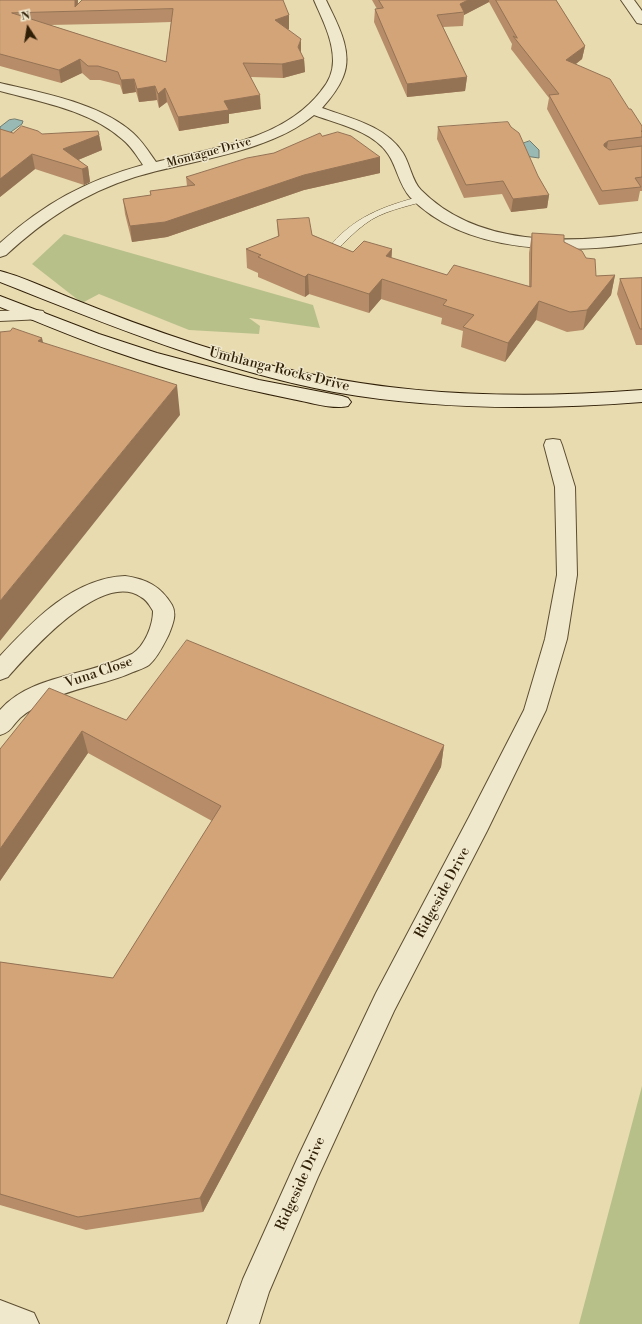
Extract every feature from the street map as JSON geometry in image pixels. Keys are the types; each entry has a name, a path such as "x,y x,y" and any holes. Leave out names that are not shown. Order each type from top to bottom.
{"street":[{"name":"Montague Drive","path":"0,252 57,205 96,186 153,168 251,142 289,126 313,110 326,96 337,77 340,61 338,45 320,0"},
{"path":"628,0 642,20"},
{"path":"0,87 90,113 106,120 128,136 153,168"},
{"path":"313,110 363,128 383,140 395,151 415,193 432,208 456,222 482,232 504,238 544,244 581,245 614,243 642,238"},
{"name":"Umhlanga Rocks Drive","path":"0,276 190,348 246,365 323,384 409,397 486,401 599,400 642,396"},
{"name":"Umhlanga Rocks Drive","path":"0,301 123,348 216,375 302,395 364,405 454,413 519,415 565,414 642,409"},
{"path":"0,316 37,315"},
{"name":"Ridgeside Drive","path":"243,1324 254,1290 308,1167 385,1002 478,824 535,710 556,639 567,575 566,487 553,445"},
{"name":"Vuna Close","path":"0,671 66,606 98,588 123,584 143,587 157,597 164,611 161,629 141,658 115,670 58,687 26,700 6,718 0,726"},
{"path":"0,1316 23,1324"}],"lane":[{"path":"332,250 358,224 366,219 376,214 422,199"}],"green space":[{"path":"64,234 313,305 320,328 249,318 260,326 259,334 189,330 99,294 82,303 32,264"},
{"path":"642,1086 642,1324 579,1324"}],"water":[{"path":"15,119 23,121 22,124 8,134 0,132 0,127 9,120"},
{"path":"530,141 539,150 539,158 525,156 519,145"}],"building":[{"path":"0,0 75,0 75,7 82,0 283,0 289,15 275,20 301,39 298,47 304,59 282,64 243,63 260,95 224,101 229,110 178,117 165,88 158,94 155,86 137,89 134,79 121,80 118,72 98,66 88,66 80,59 59,70 0,54","holes":["173,9 166,62 12,13"]},
{"path":"379,0 468,0 460,4 464,12 437,15 467,77 407,84 375,9 383,8"},
{"path":"496,0 556,0 585,46 566,60 610,79 642,126 642,137 608,141 604,144 604,146 609,150 642,146 642,177 635,178 641,187 602,191 549,95 559,94 513,36 517,38"},
{"path":"508,122 511,127 519,133 538,176 549,195 513,199 503,181 466,185 438,127"},
{"path":"22,126 38,131 42,134 98,131 99,135 63,149 88,167 82,169 32,154 0,179 0,129 13,133"},
{"path":"338,132 351,136 380,157 304,175 165,222 130,226 123,199 151,195 150,191 195,185 186,177 247,158 274,153 320,133 322,136"},
{"path":"309,218 312,235 353,252 364,241 392,249 386,256 447,275 454,265 531,287 532,233 564,235 564,242 582,251 586,258 595,259 596,276 615,275 587,310 570,312 539,301 508,343 463,327 474,315 443,305 447,300 382,279 369,294 308,274 305,277 258,257 261,255 246,249 279,236 277,220"},
{"path":"642,278 642,329 640,329 620,279"},
{"path":"13,328 42,338 38,341 177,385 0,601 0,332 10,331"},
{"path":"187,640 444,745 200,1198 78,1217 0,1194 0,962 113,978 221,806 82,731 0,849 0,749 49,688 126,720"}]}
